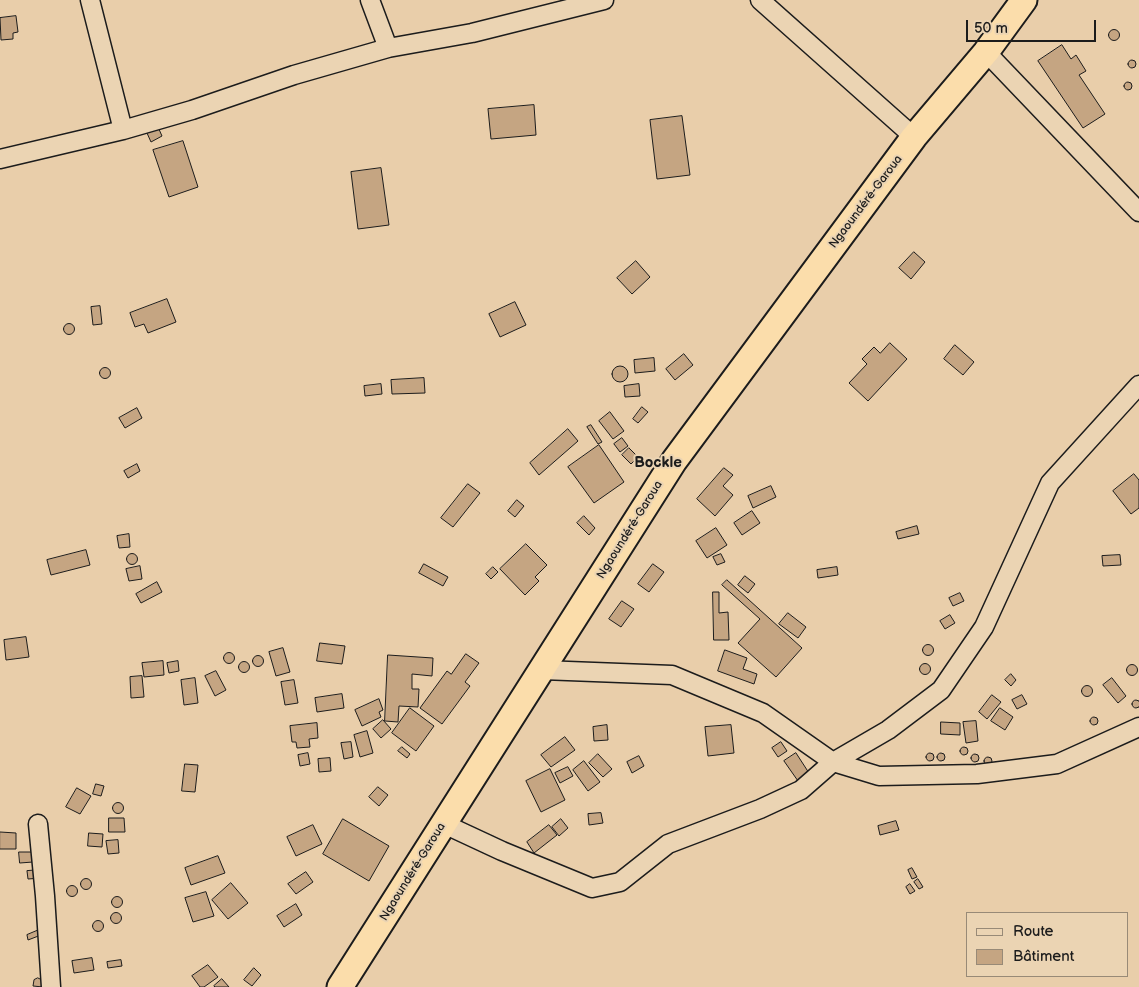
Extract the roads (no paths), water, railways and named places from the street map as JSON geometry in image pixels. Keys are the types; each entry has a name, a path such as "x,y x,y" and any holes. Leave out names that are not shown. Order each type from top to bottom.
{"highway":[{"name":"Ngaoundéré-Garoua","path":"340,987 674,461 914,137 986,52 1024,0"}],"street":[{"path":"90,0 123,130"},
{"path":"370,0 388,48"},
{"path":"0,159 123,130 388,48 472,33 604,0"},
{"path":"760,0 914,137"},
{"path":"986,52 1139,212"},
{"path":"444,824 502,851 592,888 620,882 668,844 760,809 801,790 833,762 888,730 941,690 984,627 1050,483 1139,385"},
{"path":"542,670 672,675 763,713 833,762 879,776 977,774 1056,764 1139,727"},
{"path":"38,824 51,987"}],"district":[{"name":"Bockle","path":"658,463"}]}
